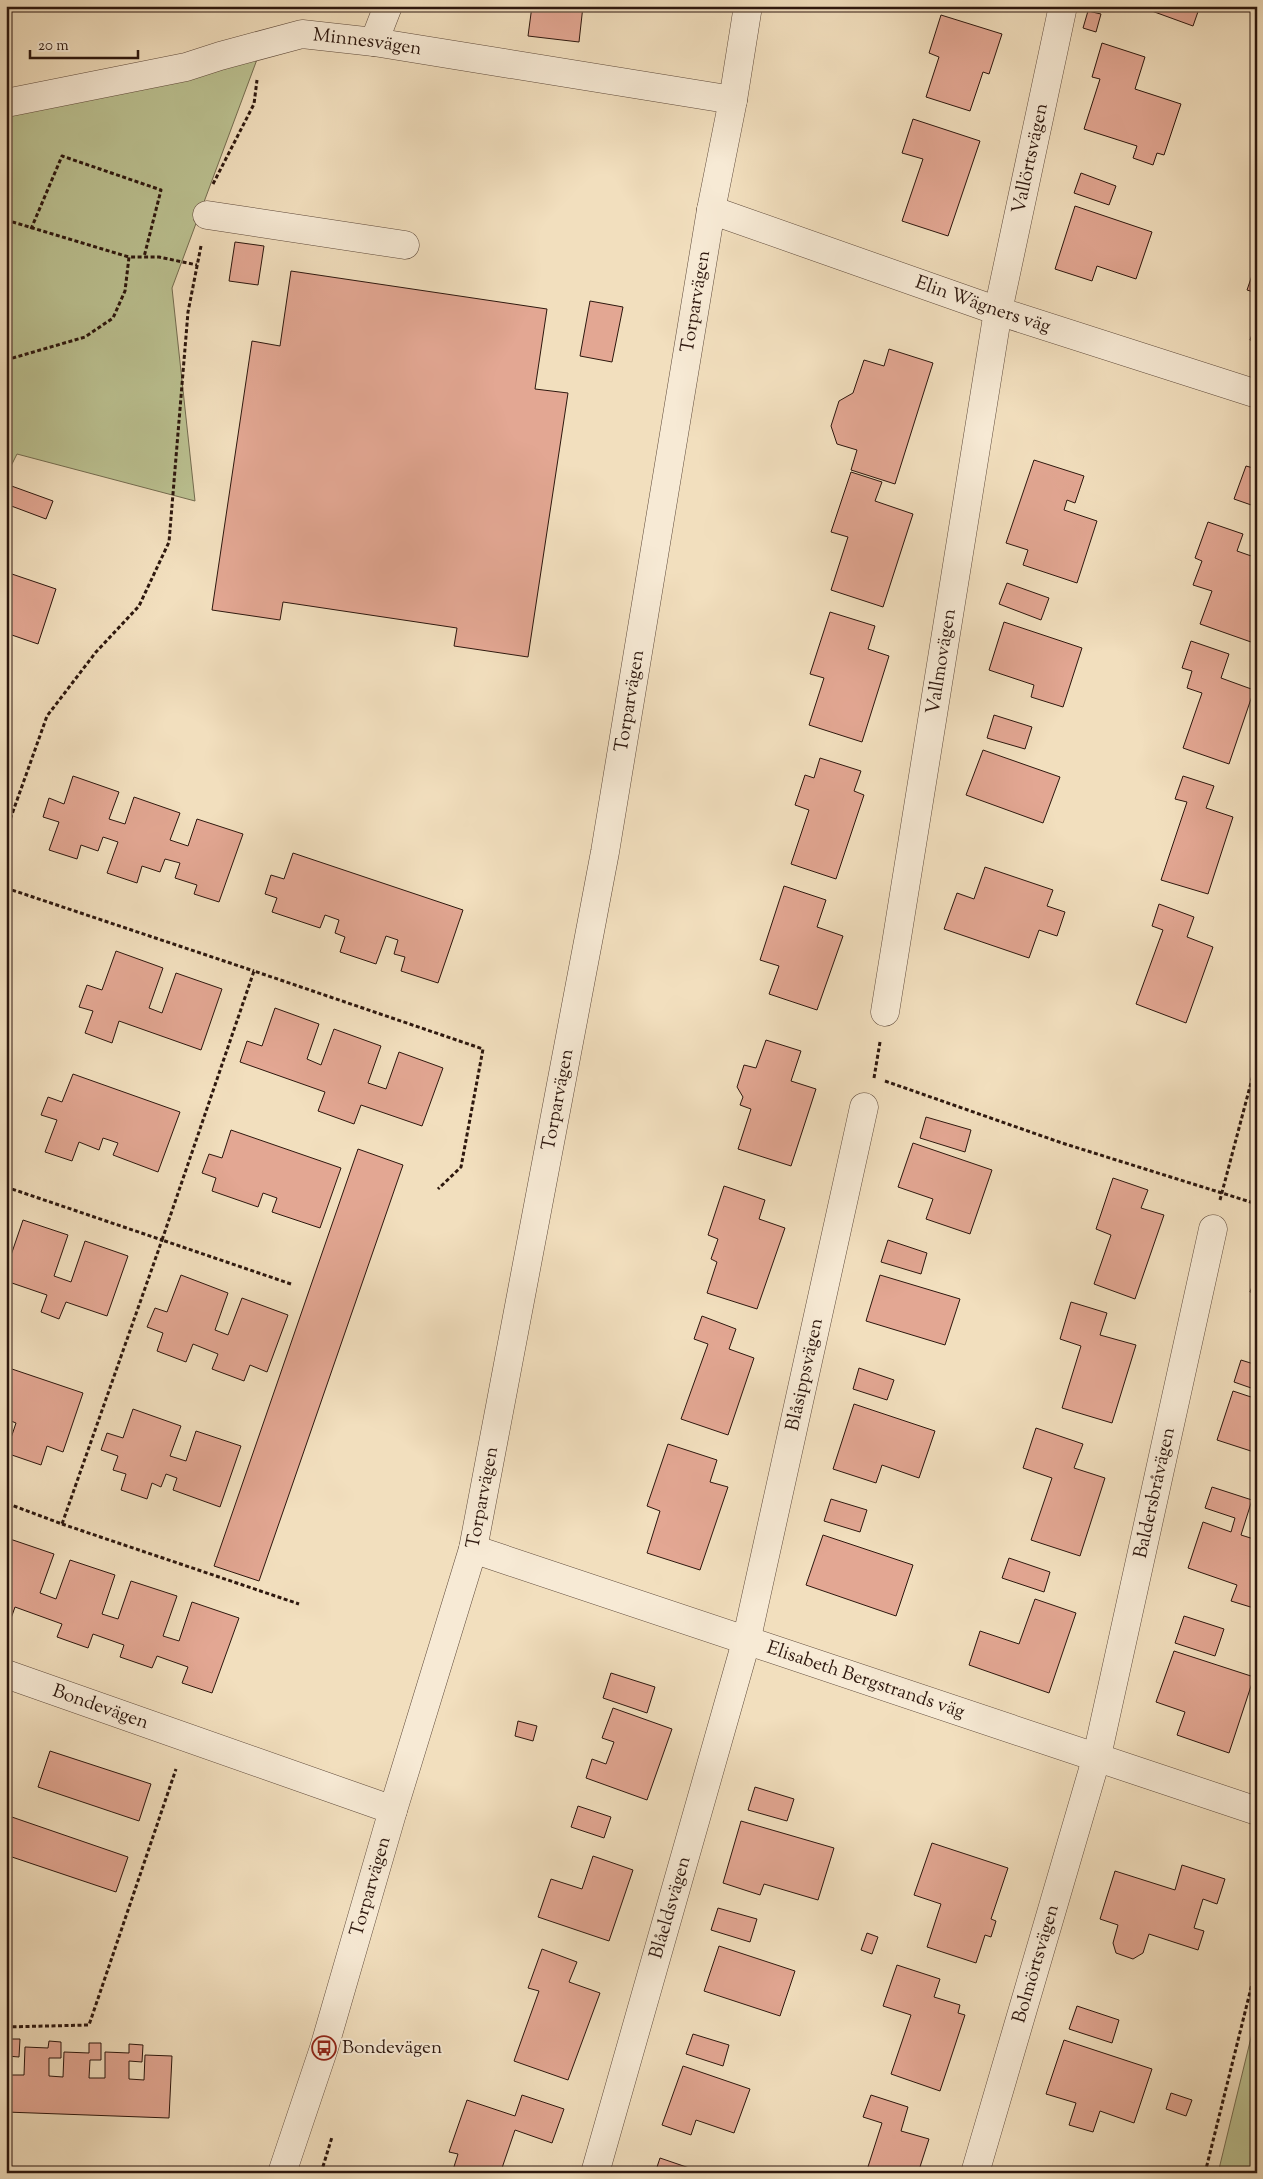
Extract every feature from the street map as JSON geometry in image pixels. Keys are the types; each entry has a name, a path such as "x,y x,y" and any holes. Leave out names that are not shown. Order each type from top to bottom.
{"street":[{"path":"374,42 388,6"},
{"name":"Torparvägen","path":"282,2173 324,2048 393,1810 473,1549 605,852 710,210 733,100 748,6"},
{"name":"Vallörtsvägen","path":"998,311 1063,6"},
{"name":"Minnesvägen","path":"6,103 186,67 302,34 374,42 733,100"},
{"name":"Elin Wägners väg","path":"710,210 998,311 1257,394"},
{"path":"207,215 404,245"},
{"name":"Vallmovägen","path":"885,1012 998,311"},
{"name":"Blåsippsvägen","path":"746,1642 864,1107"},
{"name":"Baldersbråvägen","path":"1097,1756 1213,1230"},
{"name":"Elisabeth Bergstrands väg","path":"473,1549 746,1642 1097,1756 1257,1811"},
{"name":"Blåeldsvägen","path":"595,2173 746,1642"},
{"name":"Bondevägen","path":"6,1674 393,1810"},
{"name":"Bolmörtsvägen","path":"975,2173 1097,1756"}],"path":[{"path":"6,832 47,716 96,652 139,606 169,542 188,312 213,181 254,104 262,46"},
{"path":"31,229 62,156 161,190 144,257"},
{"path":"6,220 129,257 159,257 197,265"},
{"path":"6,360 85,337 113,318 126,291 129,257"},
{"path":"6,888 483,1049 461,1167 438,1189"},
{"path":"62,1524 254,971"},
{"path":"885,1012 874,1078 1062,1144 1257,1204"},
{"path":"1213,1230 1221,1193 1257,1060"},
{"path":"6,1187 291,1284"},
{"path":"6,1503 62,1524 298,1604"},
{"path":"6,2027 90,2025 187,1738"},
{"path":"1206,2173 1257,1964"},
{"path":"322,2173 332,2137"}],"green space":[{"path":"262,46 172,288 195,501 17,454 6,476 6,92"},
{"path":"1257,2013 1257,2173 1218,2173"}],"building":[{"path":"7,6 31,6 9,12"},
{"path":"532,6 583,6 579,42 528,36"},
{"path":"1138,6 1200,6 1193,26"},
{"path":"1088,11 1101,14 1096,32 1083,28"},
{"path":"941,15 1002,34 989,74 983,72 970,111 926,97 939,57 929,53"},
{"path":"1102,43 1145,57 1135,89 1181,104 1164,155 1157,153 1153,165 1133,158 1137,146 1084,129 1100,79 1092,77"},
{"path":"913,119 980,141 948,236 902,221 923,159 902,153"},
{"path":"1081,173 1116,186 1109,205 1074,193"},
{"path":"1075,206 1152,232 1136,279 1097,266 1092,281 1055,269"},
{"path":"235,242 264,246 258,285 229,281"},
{"path":"1257,261 1257,293 1247,290"},
{"path":"291,271 547,309 535,389 568,393 528,657 454,646 457,628 283,602 280,620 212,610 252,341 280,346"},
{"path":"590,301 623,307 612,362 580,356"},
{"path":"1257,320 1257,342 1250,340"},
{"path":"889,349 933,363 895,484 851,470 857,450 837,444 831,426 839,401 853,393 864,360 884,366"},
{"path":"1034,460 1084,476 1075,503 1067,500 1064,510 1097,521 1077,583 1023,565 1028,550 1006,543"},
{"path":"1246,466 1257,469 1257,507 1234,499"},
{"path":"851,472 882,482 875,501 913,514 883,607 831,590 848,537 831,532"},
{"path":"6,484 53,501 46,519 6,504"},
{"path":"1208,522 1243,534 1237,551 1257,558 1257,626 1251,642 1200,624 1212,591 1193,585 1202,561 1195,558"},
{"path":"6,572 56,589 38,644 6,633 6,611 8,605 6,605"},
{"path":"1007,583 1049,598 1041,620 999,604"},
{"path":"830,612 875,626 868,649 889,656 862,742 809,725 824,678 810,674"},
{"path":"1004,622 1082,648 1063,707 1031,697 1034,685 989,670"},
{"path":"1191,641 1229,654 1221,678 1254,690 1229,764 1183,748 1202,693 1187,688 1192,671 1182,668"},
{"path":"994,715 1032,727 1025,749 987,738"},
{"path":"983,750 1060,777 1043,823 966,795"},
{"path":"820,758 861,771 854,791 864,795 836,879 791,864 809,810 795,805 805,775 814,778"},
{"path":"73,776 119,792 109,819 125,824 134,797 180,813 170,840 188,846 197,819 243,834 219,902 194,894 197,885 175,878 180,863 165,859 160,872 142,866 137,883 107,873 118,842 103,837 98,851 81,845 77,859 49,850 59,822 43,817 49,798 64,804"},
{"path":"1183,776 1214,786 1206,808 1233,817 1208,894 1161,880 1187,802 1175,799"},
{"path":"293,853 463,910 438,983 401,971 405,957 394,954 398,940 386,936 376,964 340,952 345,937 335,933 339,920 325,915 320,928 272,912 277,898 265,894 271,875 284,879"},
{"path":"985,867 1053,890 1047,906 1065,912 1057,936 1039,930 1029,958 944,929 957,893 974,899"},
{"path":"784,886 826,900 817,927 843,936 817,1010 769,994 779,966 760,960"},
{"path":"1159,904 1194,917 1187,937 1213,947 1186,1023 1136,1004 1163,930 1152,926"},
{"path":"116,951 163,968 149,1008 162,1013 176,973 222,989 201,1050 119,1021 112,1043 85,1033 93,1011 79,1007 87,985 102,990"},
{"path":"275,1008 319,1024 307,1059 321,1065 334,1029 381,1046 368,1083 386,1089 399,1052 443,1068 422,1126 361,1105 354,1124 318,1111 325,1092 240,1062 247,1041 262,1046"},
{"path":"766,1040 801,1051 791,1081 816,1089 791,1166 738,1149 751,1109 740,1105 743,1097 737,1087 744,1065 756,1068"},
{"path":"73,1074 180,1112 158,1172 113,1155 118,1143 103,1138 99,1150 79,1142 72,1161 45,1152 57,1120 41,1115 48,1097 62,1102"},
{"path":"926,1117 971,1130 965,1152 920,1138"},
{"path":"231,1130 341,1168 320,1228 272,1212 277,1198 263,1193 258,1207 212,1191 216,1178 202,1173 209,1154 222,1158"},
{"path":"913,1143 992,1170 970,1234 926,1219 933,1199 898,1187"},
{"path":"358,1149 403,1165 259,1581 214,1566"},
{"path":"1113,1178 1148,1190 1141,1208 1164,1215 1135,1299 1094,1284 1111,1235 1096,1229"},
{"path":"724,1186 765,1200 759,1219 785,1228 757,1309 707,1293 717,1262 711,1259 718,1239 708,1235"},
{"path":"23,1220 68,1235 54,1276 71,1282 85,1241 128,1256 107,1316 66,1302 59,1319 41,1312 47,1295 6,1281 6,1260 9,1261"},
{"path":"888,1240 927,1253 921,1274 881,1262"},
{"path":"1257,1272 1257,1294 1250,1292"},
{"path":"181,1275 228,1293 215,1330 228,1335 242,1298 288,1315 267,1372 250,1365 244,1381 212,1369 218,1354 193,1344 186,1362 157,1351 163,1333 147,1327 155,1308 167,1312"},
{"path":"880,1275 960,1299 945,1345 866,1321"},
{"path":"1071,1302 1107,1313 1100,1335 1136,1345 1112,1423 1062,1408 1081,1346 1060,1339"},
{"path":"702,1316 736,1329 729,1349 754,1358 728,1435 681,1419 708,1344 694,1339"},
{"path":"1241,1360 1257,1365 1257,1453 1217,1440 1233,1391 1251,1397 1254,1389 1234,1382"},
{"path":"6,1367 83,1393 63,1452 47,1446 41,1465 6,1453 16,1423 6,1419"},
{"path":"859,1368 894,1380 887,1400 853,1389"},
{"path":"854,1404 935,1431 919,1478 882,1465 876,1483 833,1469"},
{"path":"133,1409 181,1426 170,1456 186,1461 196,1431 241,1446 220,1507 173,1490 177,1478 166,1474 161,1487 152,1483 147,1499 121,1490 126,1474 113,1470 118,1456 101,1450 107,1433 123,1438"},
{"path":"1036,1428 1083,1444 1074,1468 1105,1478 1080,1556 1031,1540 1052,1478 1023,1468"},
{"path":"668,1444 717,1460 710,1482 728,1487 700,1570 647,1553 660,1511 647,1506"},
{"path":"1212,1487 1252,1500 1241,1535 1257,1540 1257,1609 1231,1601 1237,1585 1188,1568 1203,1522 1231,1532 1235,1518 1205,1508"},
{"path":"831,1499 867,1510 860,1532 824,1521"},
{"path":"823,1535 913,1565 896,1616 806,1585"},
{"path":"7,1538 54,1554 40,1593 56,1599 70,1560 115,1575 102,1614 118,1619 131,1581 177,1596 163,1636 179,1641 192,1602 239,1618 212,1693 182,1683 188,1667 157,1656 152,1668 120,1657 124,1645 93,1634 88,1648 57,1637 62,1624 15,1607 9,1624 6,1623"},
{"path":"1009,1558 1050,1572 1044,1592 1002,1578"},
{"path":"1035,1599 1076,1613 1049,1693 969,1665 980,1631 1019,1644"},
{"path":"1184,1616 1224,1629 1215,1656 1175,1643"},
{"path":"1174,1651 1254,1677 1229,1753 1177,1735 1185,1712 1156,1702"},
{"path":"611,1673 655,1687 647,1713 603,1698"},
{"path":"613,1708 672,1729 647,1800 586,1778 592,1759 606,1764 614,1742 602,1738"},
{"path":"518,1721 537,1726 533,1741 515,1736"},
{"path":"50,1751 151,1784 139,1821 38,1787"},
{"path":"755,1787 794,1799 787,1821 748,1810"},
{"path":"578,1806 611,1817 604,1838 571,1827"},
{"path":"6,1815 128,1857 116,1892 6,1855"},
{"path":"741,1821 834,1848 818,1900 764,1884 760,1895 723,1883"},
{"path":"932,1843 1008,1868 991,1919 996,1921 991,1937 985,1935 976,1963 927,1947 941,1904 914,1895"},
{"path":"593,1856 633,1870 609,1941 538,1917 551,1879 582,1889"},
{"path":"1182,1865 1225,1879 1217,1904 1203,1899 1194,1928 1204,1931 1198,1950 1149,1934 1143,1953 1133,1959 1116,1953 1113,1943 1118,1925 1100,1919 1115,1871 1175,1890"},
{"path":"718,1908 757,1919 750,1942 711,1930"},
{"path":"867,1933 878,1937 872,1954 861,1950"},
{"path":"719,1946 795,1971 780,2016 704,1991"},
{"path":"542,1949 577,1962 569,1982 600,1993 568,2080 514,2061 539,1991 528,1988"},
{"path":"897,1965 940,1979 934,1997 960,2005 958,2013 965,2015 940,2091 891,2074 911,2015 883,2006"},
{"path":"1077,2006 1119,2020 1112,2043 1069,2029"},
{"path":"693,2034 729,2045 723,2066 686,2054"},
{"path":"7,2039 20,2039 19,2057 7,2056"},
{"path":"1064,2040 1152,2069 1134,2123 1100,2111 1093,2132 1069,2125 1076,2103 1046,2094"},
{"path":"49,2041 61,2042 61,2058 49,2058 49,2076 63,2077 64,2052 89,2053 89,2043 101,2043 101,2060 90,2060 89,2078 105,2078 105,2052 129,2053 129,2044 143,2045 142,2062 129,2061 129,2079 144,2080 145,2055 172,2056 169,2118 6,2112 6,2075 24,2075 25,2047 48,2048"},
{"path":"683,2066 750,2089 734,2133 696,2120 691,2135 662,2125"},
{"path":"1171,2093 1192,2100 1186,2116 1166,2109"},
{"path":"522,2095 564,2109 552,2143 515,2130 502,2168 508,2170 507,2173 452,2173 458,2154 449,2152 467,2100 515,2116"},
{"path":"871,2095 908,2107 901,2131 929,2139 918,2173 866,2173 882,2123 863,2117"},
{"path":"660,2158 701,2172 701,2173 655,2173"}],"place":[{"name":"Bondevägen","path":"324,2048"}]}
